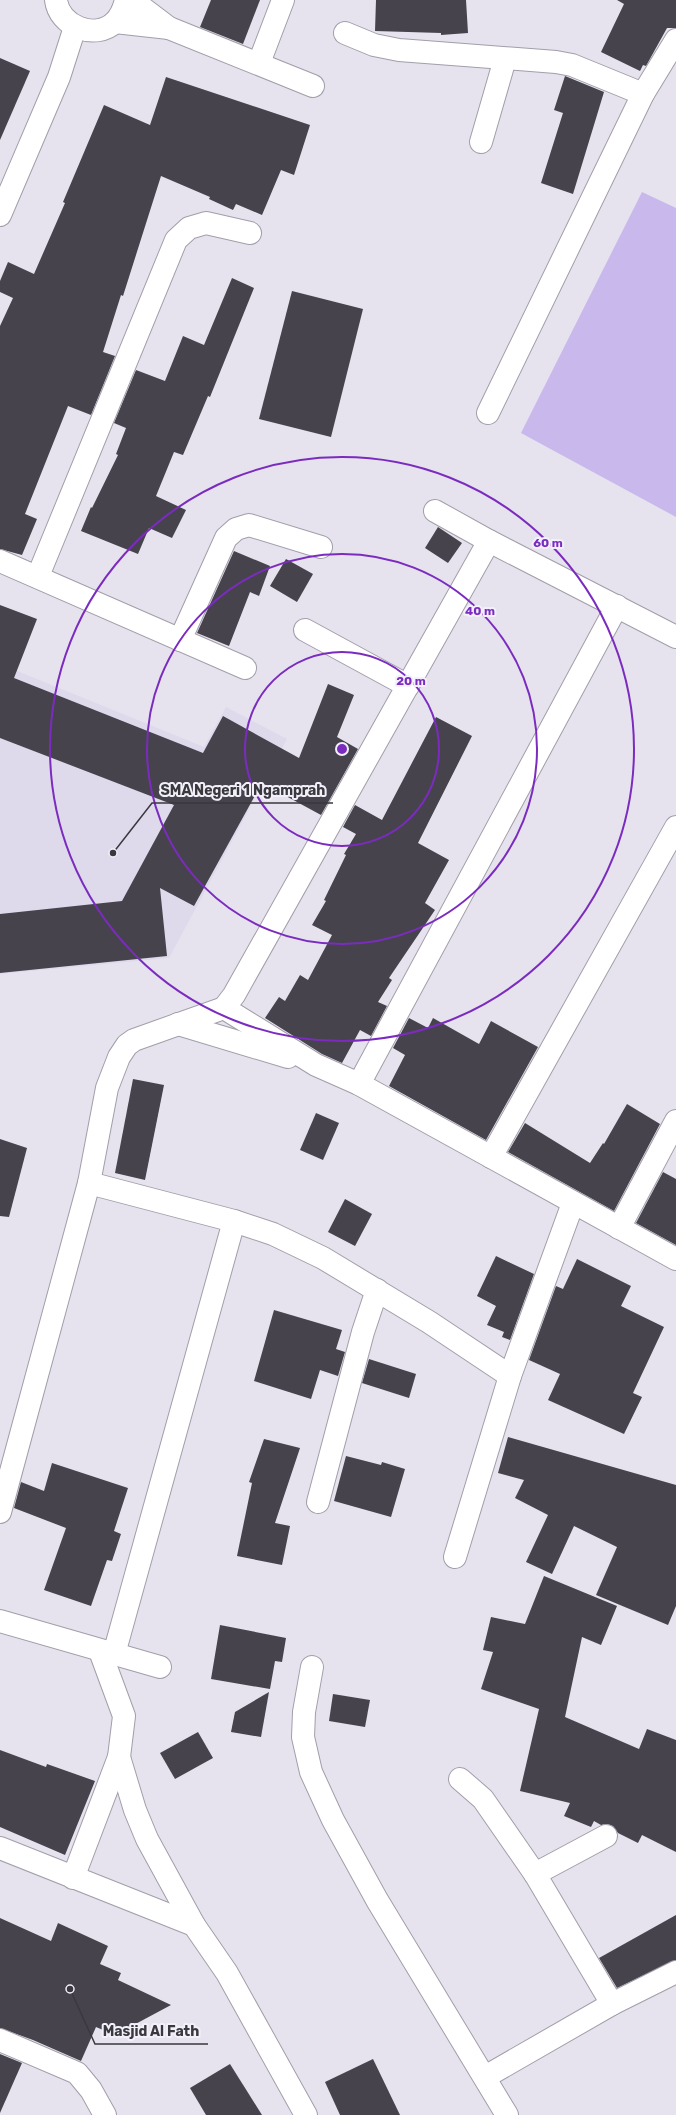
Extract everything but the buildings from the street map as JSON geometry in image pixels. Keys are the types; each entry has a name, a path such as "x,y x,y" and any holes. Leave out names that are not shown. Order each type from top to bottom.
{"street":[{"path":"56,0 57,6 64,19 82,29 103,29 115,22 124,10 126,0"},
{"path":"132,0 169,28"},
{"path":"259,63 283,0"},
{"path":"115,22 169,28 313,86"},
{"path":"0,215 59,78 82,29"},
{"path":"345,33 374,45 400,50 505,59 536,60 572,65 643,94"},
{"path":"488,413 643,94 676,40"},
{"path":"481,142 505,59"},
{"path":"38,576 176,240 189,228 206,223 250,233"},
{"path":"435,511 489,541 676,637"},
{"path":"180,640 226,538 236,529 249,525 321,547"},
{"path":"0,1512 89,1183 107,1088 119,1057 126,1045 134,1040 224,1008 234,996 489,541"},
{"path":"0,561 38,576 245,668"},
{"path":"359,1084 617,606"},
{"path":"305,630 408,686"},
{"path":"491,1157 676,826"},
{"path":"224,1008 316,1065"},
{"path":"178,1024 316,1065 359,1084 676,1259"},
{"path":"619,1228 676,1121"},
{"path":"89,1183 234,1221 273,1234 322,1258 377,1290 429,1322 510,1376"},
{"path":"455,1557 510,1376 573,1203"},
{"path":"73,1878 118,1757 124,1716 107,1653 234,1221"},
{"path":"318,1502 363,1332 377,1290"},
{"path":"0,1621 160,1667"},
{"path":"312,1667 304,1712 303,1737 310,1772 333,1820 377,1900 507,2115"},
{"path":"118,1757 134,1810 147,1839 194,1925 227,1973 306,2115"},
{"path":"460,1779 475,1790 483,1799 535,1874 612,2004"},
{"path":"535,1874 606,1836"},
{"path":"0,1848 194,1925"},
{"path":"485,2077 612,2004 676,1972"},
{"path":"0,2040 77,2073 91,2090 105,2115"}],"shaded area":[{"path":"642,192 676,208 676,517 521,433"},
{"path":"0,664 204,747 226,707 287,739 169,958 0,974"}],"place":[{"name":"SMA Negeri 1 Ngamprah","path":"113,853"},
{"name":"Masjid Al Fath","path":"70,1989"}]}
